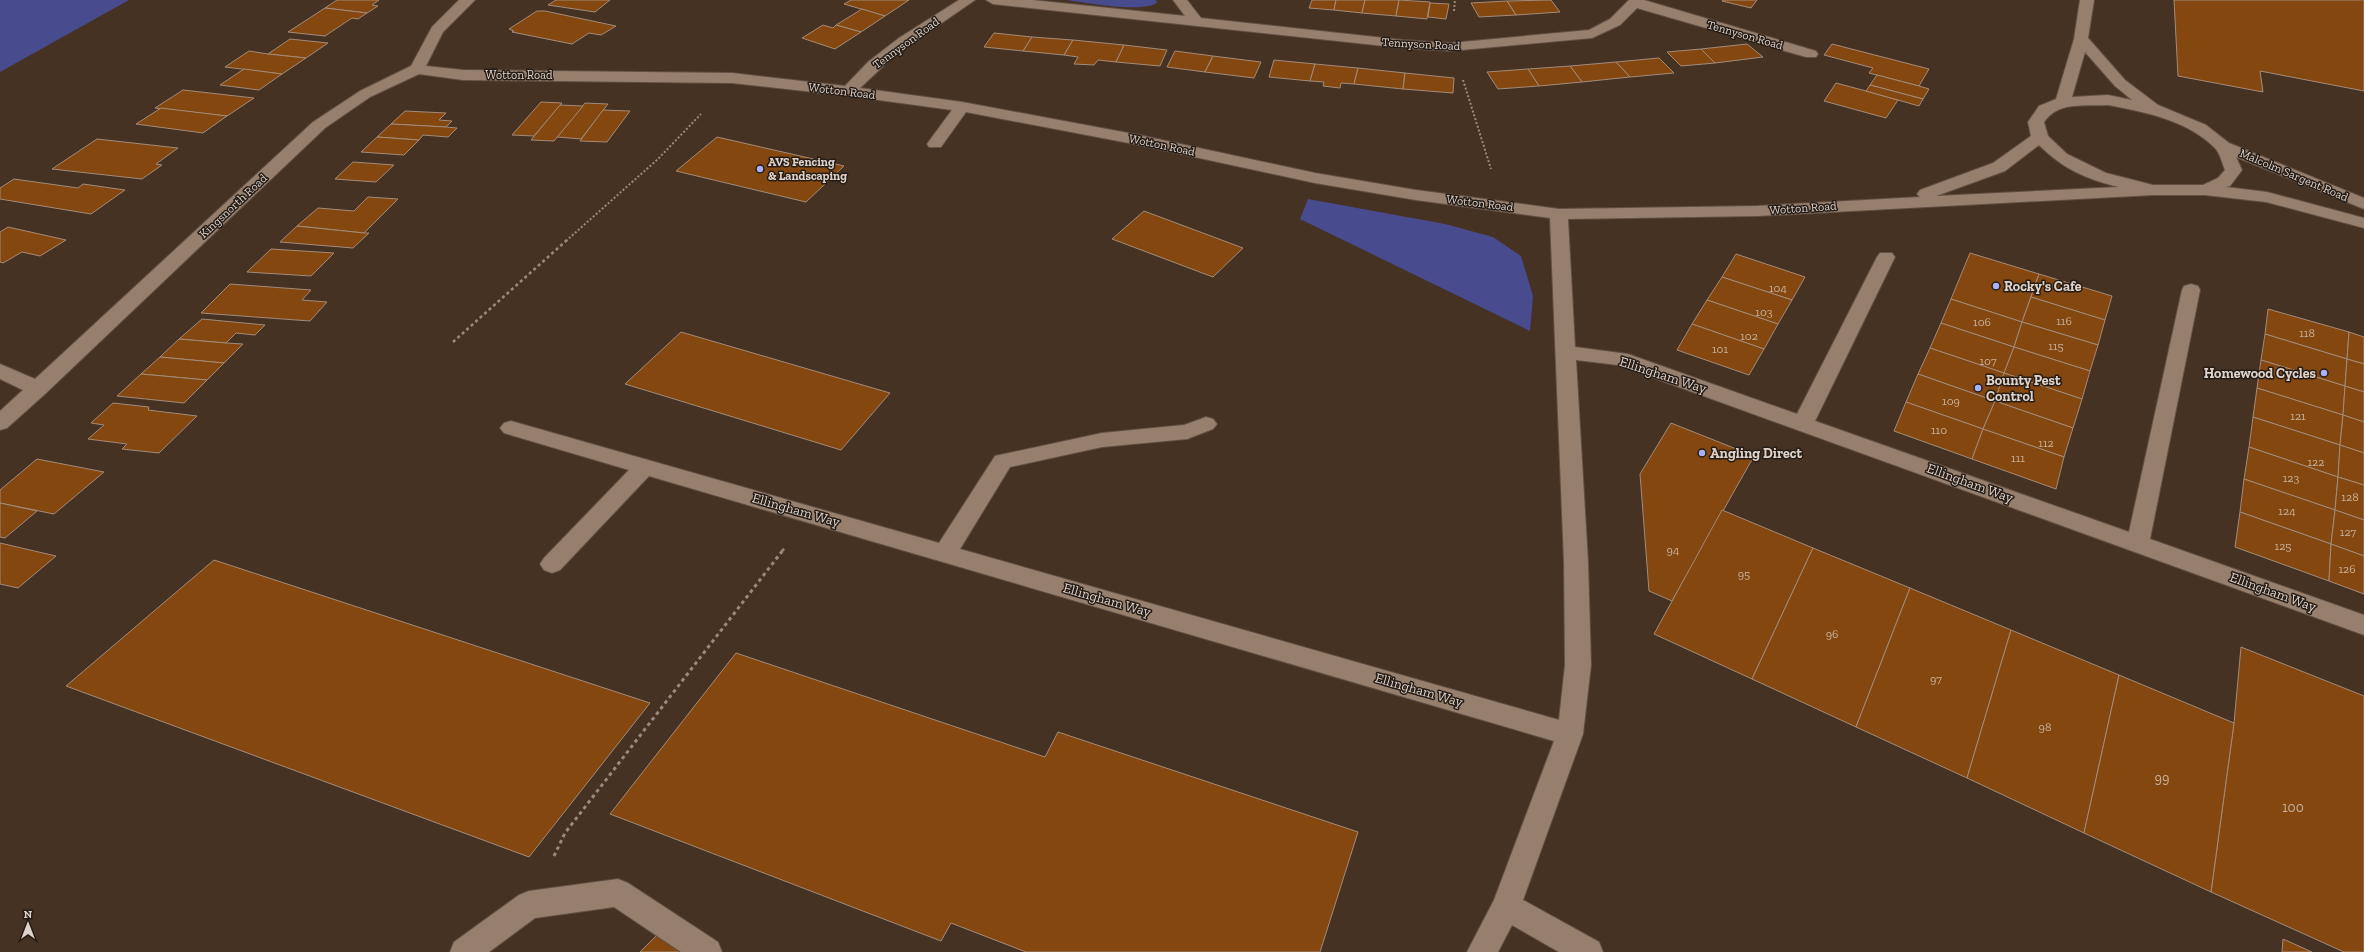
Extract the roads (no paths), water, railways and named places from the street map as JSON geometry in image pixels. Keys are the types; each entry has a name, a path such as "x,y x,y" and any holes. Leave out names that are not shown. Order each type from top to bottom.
{"street":[{"path":"417,69 426,45 436,28 468,0"},
{"name":"Tennyson Road","path":"849,91 856,82 889,54 968,0"},
{"name":"Tennyson Road","path":"993,0 1403,44 1452,47 1592,34 1615,22 1636,2 1811,54"},
{"path":"1180,0 1197,22"},
{"path":"2063,102 2081,39 2087,0"},
{"name":"Wotton Road","path":"2081,39 2120,82 2154,109"},
{"name":"Wotton Road","path":"417,69 463,75 732,78 849,91 962,107 1139,140 1315,178 1416,195 1503,205 1559,214 1757,211 2153,190 2205,190 2224,182 2234,170 2223,146 2200,128 2154,109 2108,100 2063,102 2045,109 2036,122 2040,137 2061,158 2100,177 2153,190"},
{"name":"Kingsnorth Road","path":"0,423 319,125 365,94 417,69"},
{"path":"935,144 962,107"},
{"name":"Wotton Road","path":"1906,202 1999,167 2040,137"},
{"name":"Malcolm Sargent Road","path":"2223,146 2305,178 2364,204"},
{"name":"Malcolm Sargent Road","path":"2205,190 2267,197 2364,223"},
{"path":"1482,952 1506,906 1570,734 1578,665 1576,562 1559,214"},
{"path":"1803,423 1886,257"},
{"path":"2138,543 2191,290"},
{"name":"Ellingham Way","path":"1566,352 1622,359 2364,625"},
{"path":"0,371 38,389"},
{"path":"945,553 1003,461 1102,440 1187,432 1206,424"},
{"name":"Ellingham Way","path":"511,428 1570,734"},
{"path":"552,564 645,466"},
{"path":"465,952 529,905 618,893 707,952"},
{"path":"1506,906 1588,952"}],"place":[{"name":"AVS Fencing & Landscaping","path":"760,169"},
{"name":"Rocky's Cafe","path":"1996,286"},
{"name":"Homewood Cycles","path":"2324,373"},
{"name":"Bounty Pest Control","path":"1978,388"},
{"name":"Angling Direct","path":"1702,453"}]}
